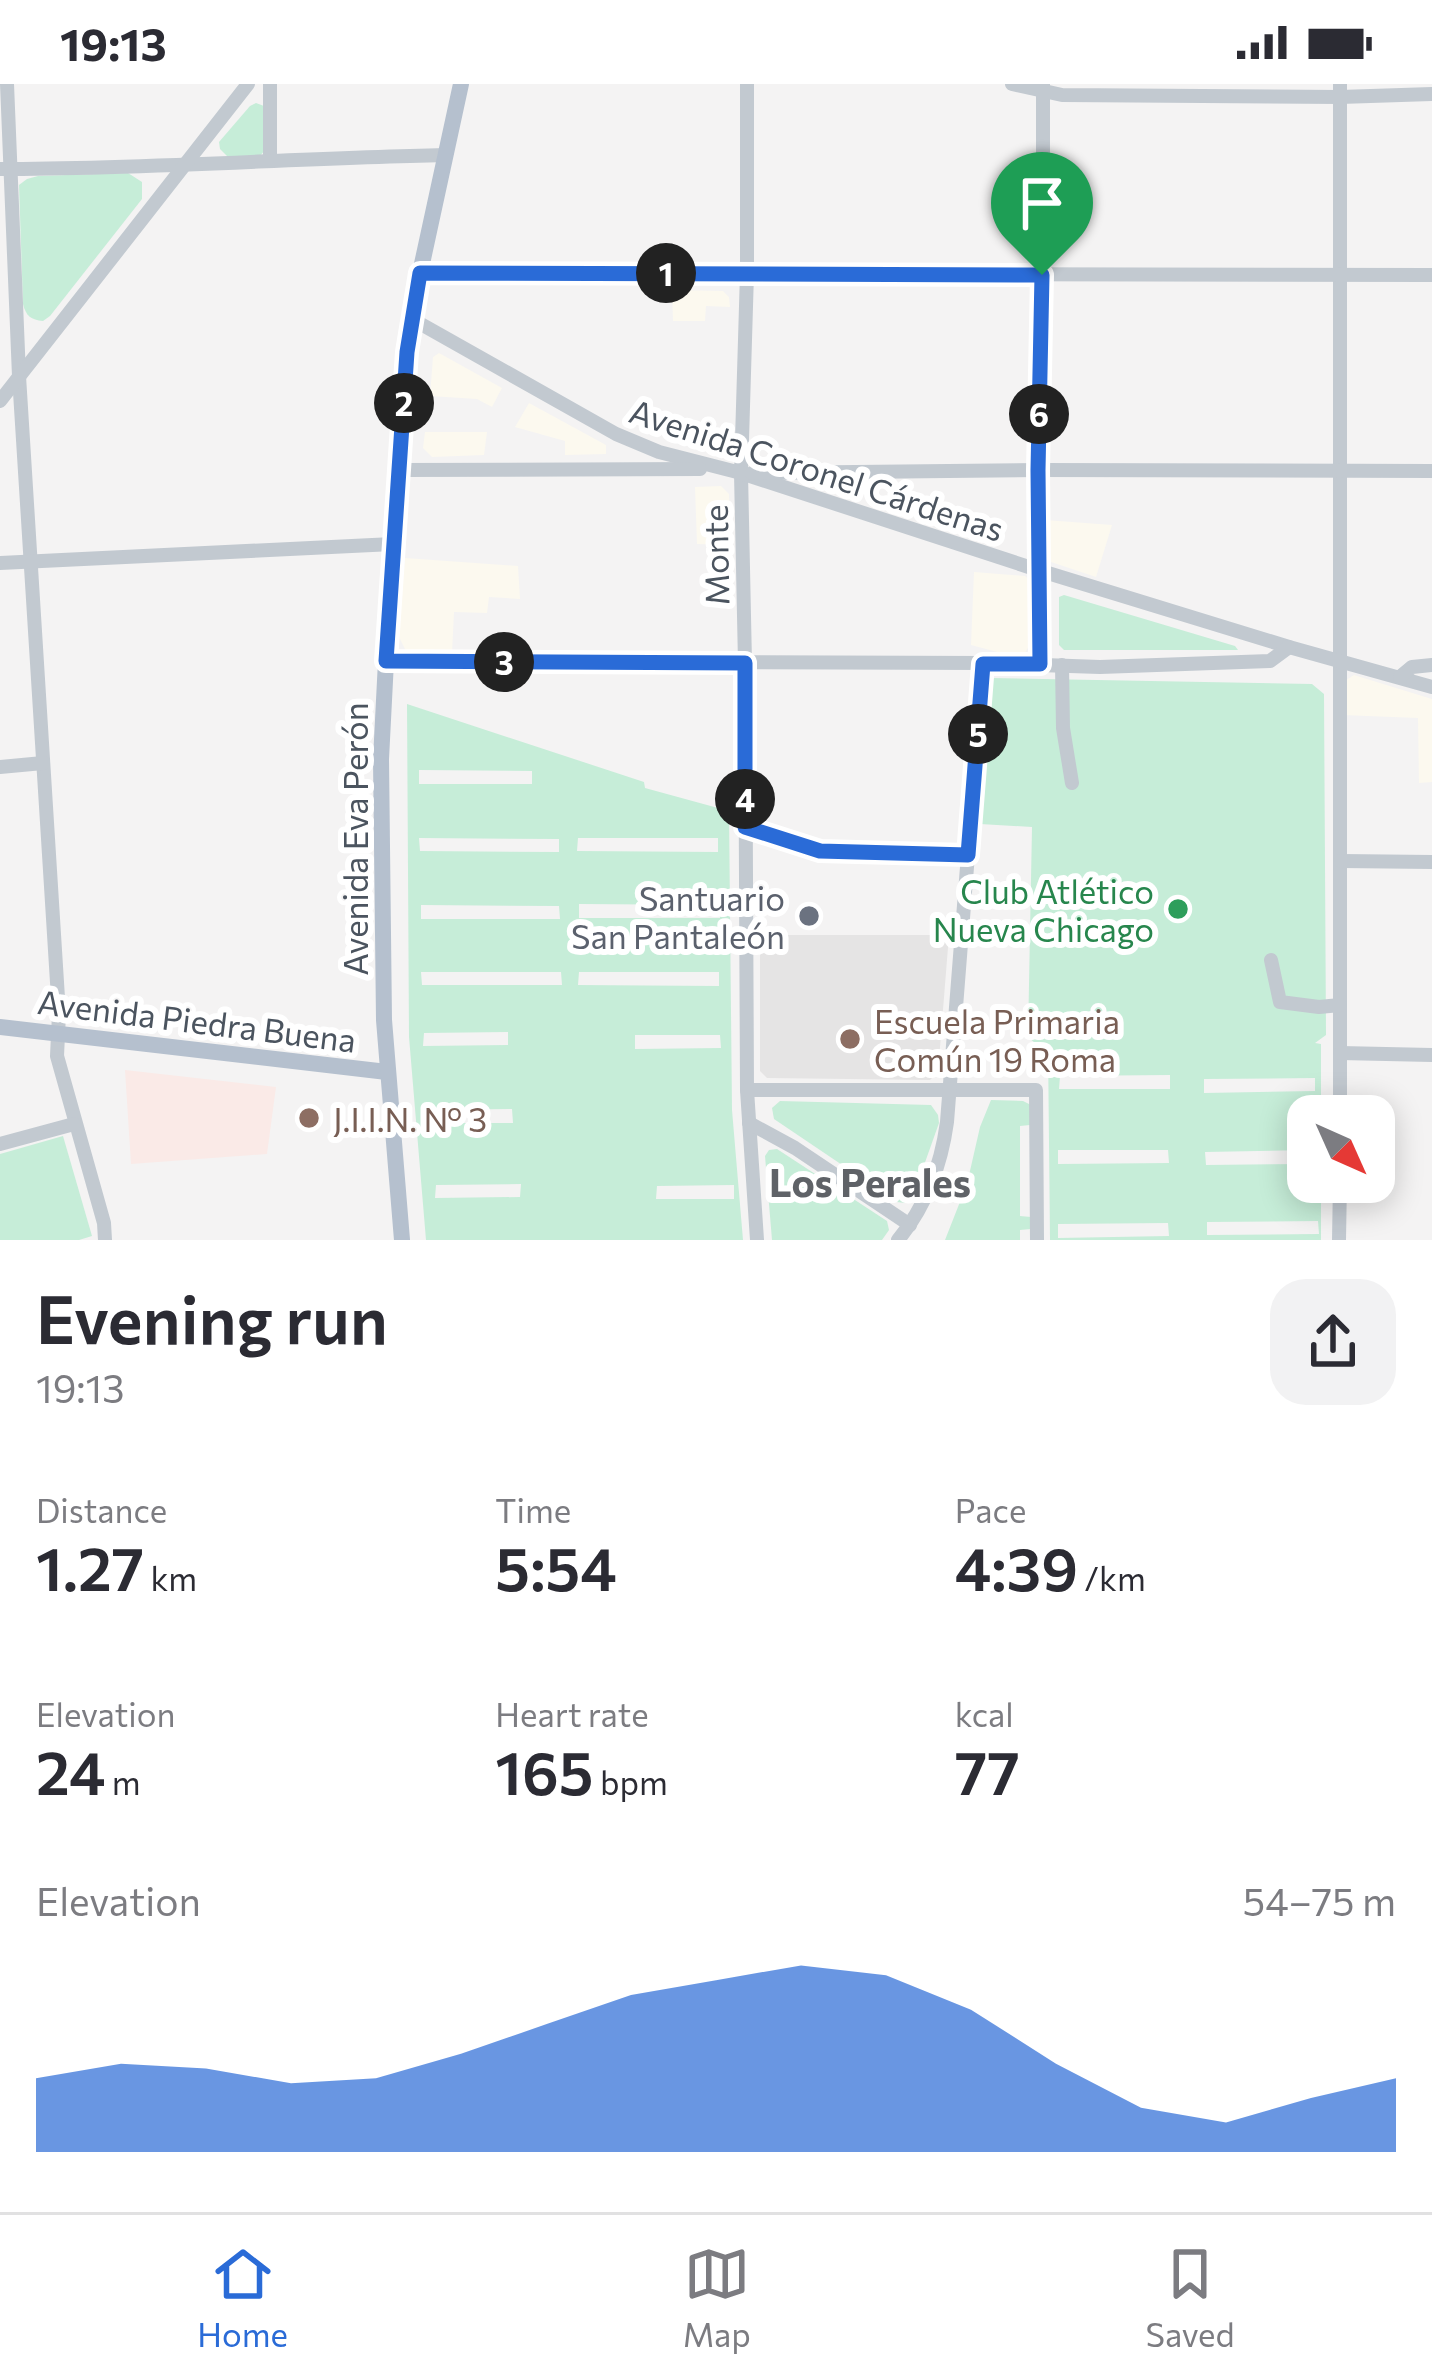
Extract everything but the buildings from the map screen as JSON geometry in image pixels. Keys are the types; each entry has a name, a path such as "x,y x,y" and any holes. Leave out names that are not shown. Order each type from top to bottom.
{"main road":[{"name":"Avenida Eva Perón","path":"402,1240 387,1072 381,759 386,661 407,352 461,84"},
{"name":"Avenida Piedra Buena","path":"0,1027 387,1072"}],"street":[{"path":"7,84 5,169 59,1014 57,1056 105,1240"},
{"path":"0,401 248,84"},
{"path":"270,84 270,160"},
{"name":"Monte","path":"747,84 740,473 747,1090 757,1240"},
{"path":"1012,84 1062,95 1340,90 1432,94"},
{"path":"1040,664 1042,87"},
{"path":"1340,90 1340,1095"},
{"path":"5,169 445,155"},
{"path":"420,273 1432,275"},
{"name":"Avenida Coronel Cárdenas","path":"412,319 616,434 658,452 740,473 1038,570 1432,687"},
{"path":"610,467 623,447 616,434"},
{"path":"400,470 717,469"},
{"path":"740,473 1432,471"},
{"path":"0,563 393,544"},
{"path":"386,661 1100,667 1270,661 1288,647"},
{"path":"898,1240 927,1195 947,1122 983,664"},
{"path":"1063,665 1064,728 1072,783"},
{"path":"1400,677 1412,667 1432,665"},
{"path":"0,767 43,763"},
{"path":"745,827 820,851 968,855"},
{"path":"1341,861 1432,862"},
{"path":"1271,960 1280,1001 1340,1005"},
{"path":"1340,1053 1432,1055"},
{"path":"747,1090 1036,1090 1037,1240"},
{"path":"749,1123 910,1225"},
{"path":"0,1144 74,1124"},
{"path":"1340,1203 1340,1240"}],"shaded area":[{"path":"672,290 723,291 730,307 706,306 705,321 673,321"},
{"path":"439,353 502,388 492,407 477,399 430,396 433,357"},
{"path":"529,403 606,445 606,454 565,455 565,441 515,427"},
{"path":"425,432 487,432 484,455 432,457 423,448"},
{"path":"721,486 729,494 730,545 697,544 695,487"},
{"path":"1045,520 1112,525 1096,577 1051,562 1045,552"},
{"path":"405,558 518,566 520,599 489,597 487,613 454,612 452,653 406,651 398,635"},
{"path":"974,572 1025,576 1031,581 1030,644 1025,653 1016,657 971,645"},
{"path":"1354,675 1432,699 1432,782 1419,783 1418,718 1342,715 1343,682"},
{"name":"Escuela Primaria Común 19 Roma","path":"760,935 949,935 938,1072 930,1080 767,1078 760,1071"},
{"path":"125,1070 276,1087 267,1154 131,1164"}],"green space":[{"path":"256,103 264,106 265,150 260,156 229,158 219,142"},
{"path":"128,173 142,182 142,199 50,316 43,321 30,317 23,304 19,185 38,176"},
{"path":"1059,597 1238,650 1064,650 1059,645"},
{"name":"Club Atlético Nueva Chicago","path":"991,678 1312,684 1324,694 1326,1035 1315,1043 1321,1044 1321,1095 1287,1095 1287,1150 1205,1152 1206,1165 1287,1164 1287,1203 1321,1203 1321,1240 1050,1240 1048,1045 1028,1037 1032,827 980,824","holes":["1170,1075 1170,1089 1059,1089 1060,1076","1315,1078 1315,1091 1204,1093 1204,1079","1058,1150 1168,1150 1169,1163 1058,1164","1318,1221 1319,1234 1207,1235 1207,1222","1168,1223 1169,1236 1058,1238 1058,1224"]},
{"path":"407,704 644,782 645,788 729,811 732,1110 743,1240 426,1240 409,1037","holes":["419,770 532,771 532,784 419,784","419,838 559,839 559,852 420,851","578,838 718,838 718,852 577,851","579,904 719,905 720,918 579,918","421,905 559,906 560,919 421,919","421,972 561,972 562,985 422,985","579,972 719,972 719,986 578,985","508,1032 508,1045 423,1046 424,1033","635,1035 720,1035 721,1048 635,1049","512,1109 513,1123 427,1123 428,1110","521,1184 520,1197 435,1198 436,1185","734,1185 734,1199 656,1199 657,1186"]},
{"path":"991,1100 1031,1105 1030,1125 1020,1126 1020,1216 1031,1217 1031,1229 1020,1230 1020,1240 945,1240 967,1184"},
{"path":"780,1101 931,1105 939,1123 912,1199 897,1202 774,1119 772,1108"},
{"path":"63,1136 92,1236 0,1240 0,1154"},
{"path":"777,1149 887,1221 889,1230 882,1240 772,1240 765,1156"}],"place":[{"name":"Club Atlético Nueva Chicago","path":"1178,909"},
{"name":"Santuario San Pantaleón","path":"809,916"},
{"name":"Escuela Primaria Común 19 Roma","path":"850,1039"},
{"name":"J.I.I.N. Nº 3","path":"309,1118"}],"district":[{"name":"Los Perales","path":"870,1181"}],"route":[{"path":"420,273 1042,275 1040,664 983,664 968,855 820,851 745,827 745,663 386,661 407,352 420,273"}]}
